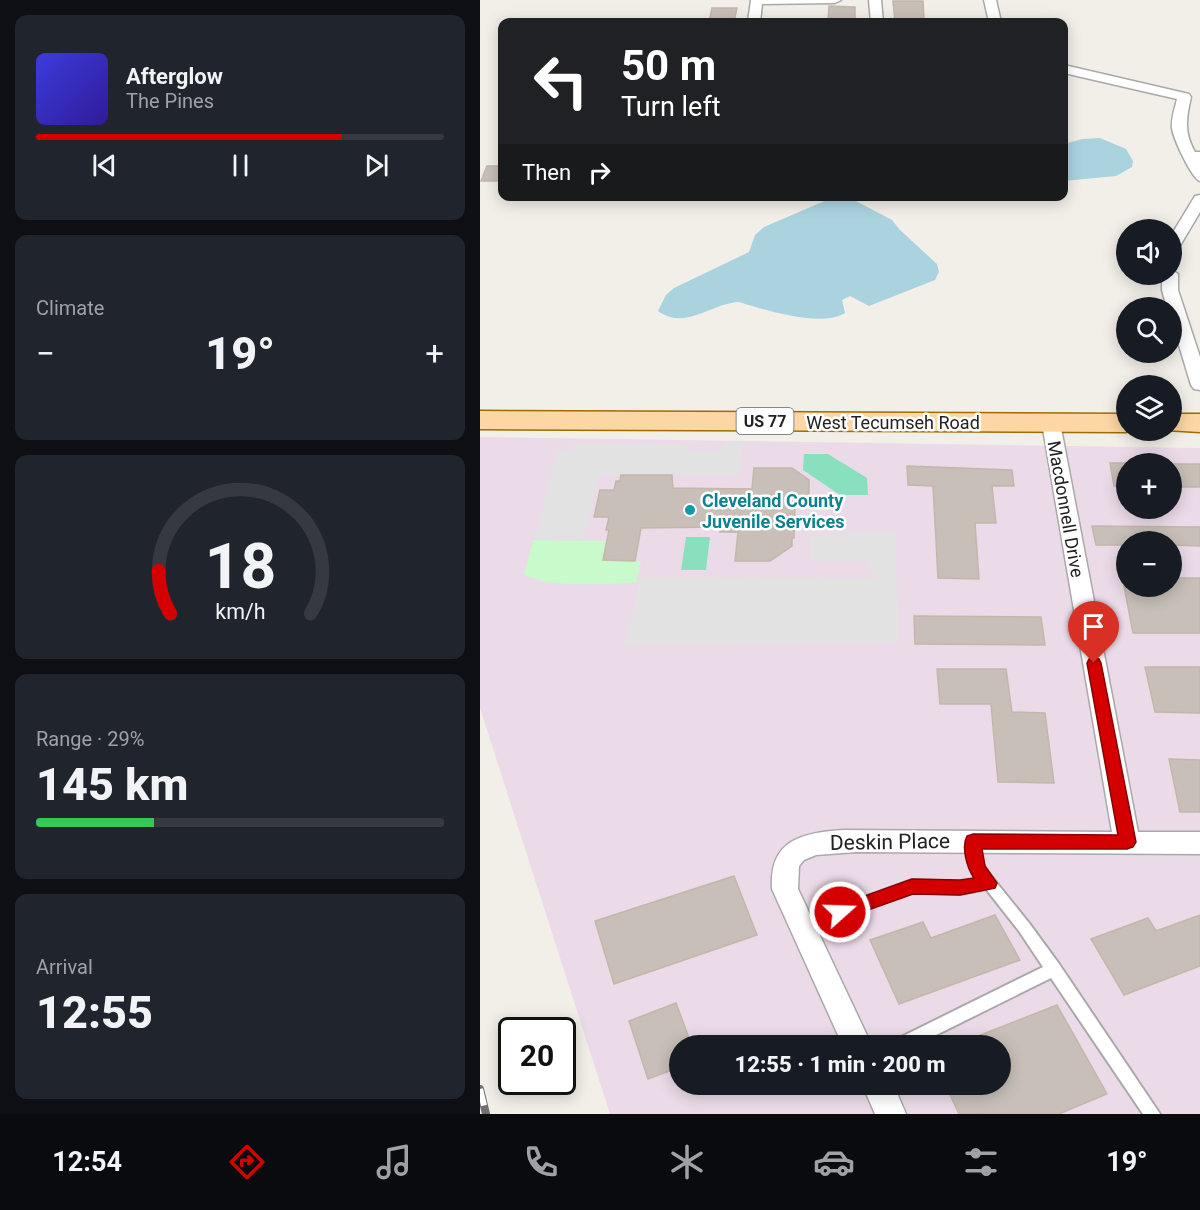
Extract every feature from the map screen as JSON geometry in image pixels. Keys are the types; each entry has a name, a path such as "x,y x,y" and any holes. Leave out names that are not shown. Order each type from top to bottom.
{"main road":[{"name":"West Tecumseh Road","path":"480,420 1116,423"},
{"path":"1182,423 1200,423"}],"street":[{"path":"755,18 757,0 835,0"},
{"path":"875,0 877,18"},
{"path":"990,0 994,18"},
{"path":"1068,70 1200,99"},
{"path":"1184,97 1177,124 1180,138 1196,156 1200,177"},
{"path":"1182,229 1200,199"},
{"path":"1170,285 1200,386"},
{"name":"Macdonnell Drive","path":"1051,423 1127,842"},
{"name":"Deskin Place","path":"853,1035 785,889 784,871 791,856 802,847 831,842 1200,843"},
{"path":"882,1095 891,1114"}],"lane":[{"path":"973,842 977,868 1054,969 1152,1114"},
{"path":"840,912 912,886 960,888 989,883"},
{"path":"920,1035 1054,969"}],"shaded area":[{"path":"480,437 1200,448 1200,1114 610,1114 480,708"},
{"path":"723,443 743,443 740,475 599,474 584,539 535,539 558,451 572,451 573,444 688,445 688,451 722,451"},
{"path":"895,533 899,643 625,646 640,577 874,578 869,561 810,561 809,535"}],"green space":[{"path":"804,454 828,454 867,478 868,495 840,495 803,470"},
{"path":"686,537 710,537 706,570 681,570"},
{"path":"533,540 607,541 604,560 641,561 636,583 578,584 534,579 524,574"}],"water":[{"path":"1100,138 1126,149 1133,161 1132,167 1116,176 1068,181 1068,143"},
{"path":"824,201 856,201 892,220 937,264 939,272 935,280 869,306 850,296 842,300 845,313 821,319 792,316 739,302 729,303 688,317 668,316 658,311 666,295 674,288 749,252 755,235 764,227"}],"building":[{"path":"893,1 923,1 924,18 895,18"},
{"path":"829,6 855,7 855,18 828,18"},
{"path":"712,8 737,8 735,18 710,18"},
{"path":"487,166 498,166 498,181 481,181"},
{"path":"1110,463 1116,463 1116,486 1114,486"},
{"path":"1182,464 1200,464 1200,487 1182,487"},
{"path":"907,466 1012,470 1014,486 992,486 996,523 975,523 979,579 938,578 933,486 908,485"},
{"name":"Cleveland County Juvenile Services","path":"754,468 792,468 809,480 809,503 795,504 792,546 770,561 735,561 738,532 720,532 721,527 641,528 635,561 603,560 609,517 594,517 600,490 614,490 616,481 620,481 621,475 672,475 673,488 752,489"},
{"path":"1092,526 1200,527 1200,546 1182,545 1182,531 1116,531 1116,545 1096,545"},
{"path":"1182,578 1200,578 1200,633 1133,633 1126,597 1182,597"},
{"path":"914,616 1041,617 1045,645 915,644"},
{"path":"1145,667 1200,667 1200,713 1155,712"},
{"path":"937,669 1006,669 1012,712 1045,713 1054,783 998,782 991,704 940,704"},
{"path":"1169,759 1200,760 1200,812 1180,812"},
{"path":"734,876 757,935 614,984 595,921"},
{"path":"995,915 1020,960 899,1004 870,940 923,922 931,938"},
{"path":"1200,915 1200,966 1124,995 1091,939 1148,918 1156,931"},
{"path":"676,1003 688,1035 669,1035 669,1071 648,1079 629,1021"},
{"path":"1057,1005 1107,1094 1059,1114 959,1114 950,1095 1011,1095 1011,1035 980,1035"}],"railway":[{"path":"480,1089 486,1114"}],"place":[{"name":"Cleveland County Juvenile Services","path":"690,510"}],"route":[{"path":"840,912 912,886 960,888 989,883 977,868 973,842 1127,842 1094,663"}]}
